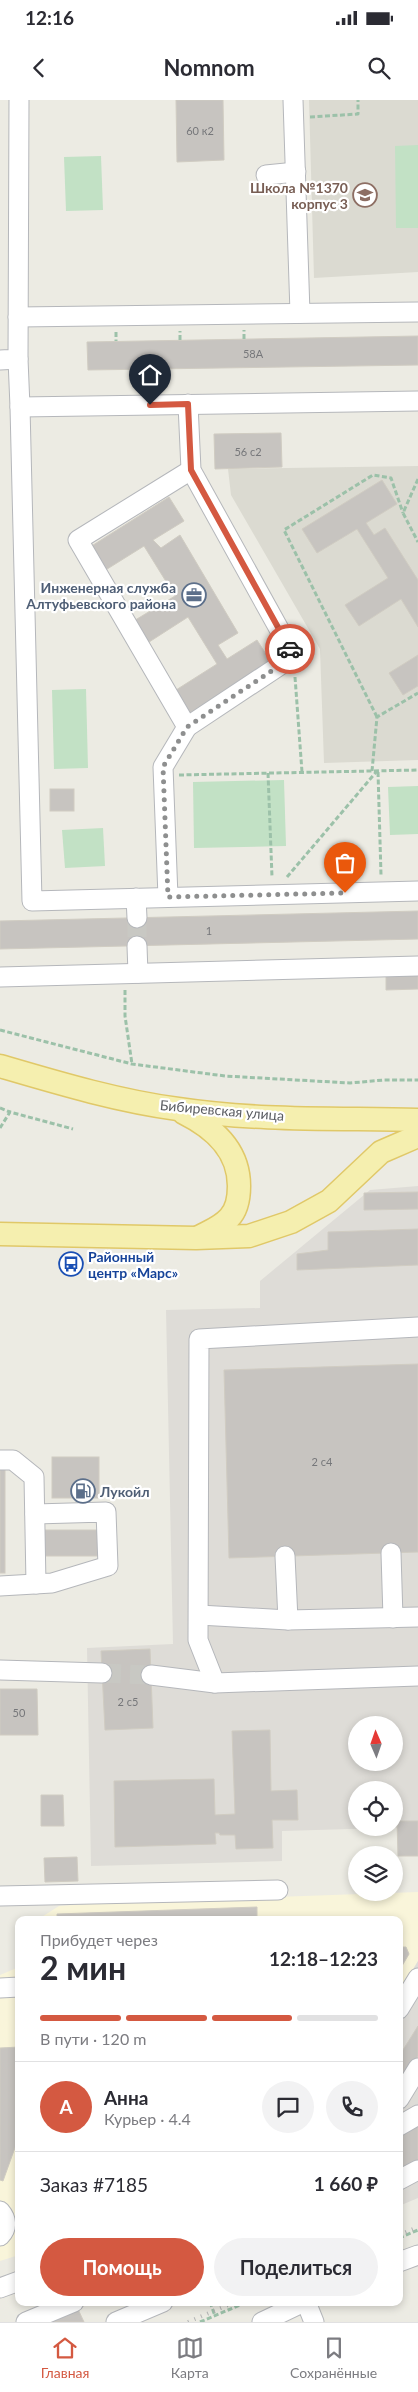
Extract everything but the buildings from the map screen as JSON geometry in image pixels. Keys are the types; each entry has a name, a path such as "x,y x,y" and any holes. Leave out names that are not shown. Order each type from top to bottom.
{"main road":[{"name":"Бибиревская улица","path":"0,1066 61,1084 177,1109 280,1117 418,1120"},
{"path":"177,1109 205,1124 223,1141 236,1160 239,1174 237,1206 231,1217 222,1226 196,1238"},
{"path":"0,1234 196,1238 249,1236 291,1222 329,1201 381,1152 418,1136"}],"street":[{"path":"19,100 18,317 9,359 20,407 32,901 418,891"},
{"path":"299,112 296,172 300,314"},
{"path":"266,175 296,172"},
{"path":"18,317 418,312"},
{"path":"20,407 418,401"},
{"path":"168,897 163,767 187,727 294,656 191,470 188,404"},
{"path":"187,727 78,540 191,470"},
{"path":"136,898 137,918"},
{"path":"132,973 138,946"},
{"path":"0,977 418,966"},
{"path":"215,1683 198,1640 199,1339 418,1327"},
{"path":"0,1460 13,1460 34,1477 36,1584"},
{"path":"0,1586 52,1583 108,1566 106,1512 35,1514"},
{"path":"391,1553 393,1618"},
{"path":"285,1556 288,1620"},
{"path":"198,1615 288,1620 418,1617"},
{"path":"0,1670 102,1673"},
{"path":"151,1675 215,1683 418,1676"},
{"path":"0,1896 278,1890"},
{"path":"403,2002 418,1978"},
{"path":"0,1988 15,1987"},
{"path":"403,2092 418,2068"},
{"path":"403,2124 418,2115"},
{"path":"403,2178 418,2170"},
{"path":"403,2261 418,2255"},
{"path":"0,2288 15,2282"},
{"path":"26,2322 64,2306"},
{"path":"116,2322 154,2306"},
{"path":"262,2322 296,2306"},
{"path":"307,2306 314,2322"}],"path":[{"path":"299,112 358,114 358,100"},
{"path":"372,771 377,717 284,530 373,475 391,478 403,513 418,542"},
{"path":"403,513 418,478"},
{"path":"294,656 302,772"},
{"path":"377,717 418,693"},
{"path":"164,775 418,770"},
{"path":"378,771 382,892"},
{"path":"272,894 378,771"},
{"path":"268,773 272,894"},
{"path":"132,973 126,1016 132,1064"},
{"path":"0,1030 132,1064 225,1076 350,1083 418,1080"},
{"path":"0,1108 73,1129"},
{"path":"0,1128 10,1112"},
{"path":"403,2236 418,2230"},
{"path":"211,2306 215,2316"},
{"path":"200,2322 238,2306"}],"shaded area":[{"name":"Школа №1370 корпус 3","path":"309,100 418,100 418,272 314,278"},
{"path":"418,466 418,760 324,763 320,649 231,495 228,469"},
{"path":"418,1186 418,1827 403,1828 403,1781 348,1781 348,1829 282,1831 282,1861 91,1866 87,1648 173,1644 166,1310 260,1308 260,1281 370,1190"},
{"path":"418,1892 418,1961 403,1986 403,1916 43,1916 59,1906 348,1894 348,1901 403,1901 403,1893"},
{"path":"418,1961 418,2198 403,2204 403,1986"},
{"path":"15,1969 15,2256 0,2261 0,1975"}],"green space":[{"path":"418,145 418,228 396,228 395,146"},
{"path":"101,156 103,210 66,211 64,157"},
{"path":"86,689 88,768 54,769 52,690"},
{"path":"284,780 286,846 194,848 193,782"},
{"path":"418,786 418,834 390,835 388,787"},
{"path":"103,828 105,866 65,868 62,830"}],"tunnel":[{"path":"137,918 137,946"},
{"path":"102,1673 151,1675"}],"railway":[{"path":"403,2233 418,2227"},
{"path":"188,2322 226,2306"}],"way so far":[{"path":"290,649 294,656 187,727 163,767 168,897 345,893"}],"place":[{"name":"Школа №1370 корпус 3","path":"365,195"},
{"name":"Инженерная служба Алтуфьевского района","path":"194,595"},
{"name":"Районный центр «Марс»","path":"71,1264"},
{"name":"Лукойл","path":"83,1491"}],"route":[{"path":"150,405 188,404 191,470 290,649"}]}
